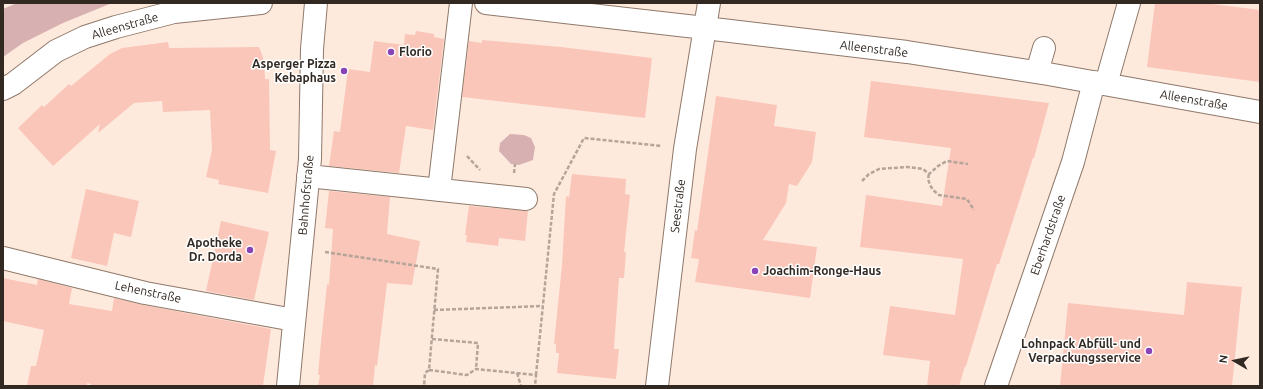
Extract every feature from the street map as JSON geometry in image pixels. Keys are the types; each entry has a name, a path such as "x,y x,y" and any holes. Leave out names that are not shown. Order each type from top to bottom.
{"street":[{"name":"Alleenstraße","path":"3,89 13,84 56,51 85,37 123,25 174,12 261,3"},
{"name":"Bahnhofstraße","path":"288,386 310,159 312,49 316,3"},
{"path":"439,190 461,3"},
{"name":"Alleenstraße","path":"486,3 907,52 1037,72 1260,112"},
{"name":"Seestraße","path":"657,386 685,149 708,3"},
{"name":"Eberhardstraße","path":"996,386 1129,3"},
{"path":"1037,72 1044,48"},
{"path":"308,176 526,199"},
{"name":"Lehenstraße","path":"3,258 145,293 295,315"},
{"path":"203,291 295,315"}],"path":[{"path":"535,386 554,194 584,138 685,149"},
{"path":"467,155 483,173"},
{"path":"968,164 947,162 938,166 929,174 928,179 933,190 939,194 967,199 974,210"},
{"path":"862,181 869,174 879,169 893,167 923,169 929,174"},
{"path":"547,193 554,194"},
{"path":"301,248 438,269 429,370 425,374 424,386"},
{"path":"434,310 543,306"},
{"path":"432,339 478,343 476,369"},
{"path":"429,370 467,375 476,369 536,375"},
{"path":"517,373 521,386"}],"shaded area":[{"path":"17,3 112,3 63,23 23,43 3,57 3,9"},
{"path":"510,134 524,135 531,138 535,147 533,160 519,165 511,164 499,151 500,143"}],"building":[{"path":"1155,3 1205,3 1260,10 1260,82 1147,67"},
{"path":"416,31 434,34 434,37 444,39 433,130 406,126 399,173 329,166 334,131 340,132 348,69 370,72 374,41 404,45 405,34 415,35"},
{"path":"482,40 561,47 652,58 645,118 462,97 469,41 482,43"},
{"path":"168,42 169,48 259,47 264,60 265,79 269,79 270,150 276,151 268,193 218,184 219,180 206,177 212,150 210,110 163,112 162,101 134,103 98,133 100,124 53,166 18,128 42,105 44,107 69,84 71,86 110,54 122,48"},
{"path":"871,81 1049,103 1034,158 999,264 997,264 959,386 927,386 930,361 883,355 890,306 955,315 963,259 860,247 866,195 942,206 951,148 864,137"},
{"path":"716,96 777,105 774,126 816,132 812,162 797,186 789,184 786,203 763,240 817,247 810,298 695,282 699,259 691,258 695,230 697,231"},
{"path":"572,174 626,179 625,194 630,195 624,252 626,252 624,278 619,278 614,349 619,349 616,379 557,373 559,353 556,353 556,344 554,344 562,265 566,196 569,197"},
{"path":"86,189 139,201 131,237 114,233 107,266 71,258"},
{"path":"329,191 390,197 387,234 420,241 412,285 387,283 377,366 375,365 373,386 318,386 327,284 329,285 333,229 325,228"},
{"path":"469,206 528,211 525,241 499,238 498,246 466,242 467,235 465,235"},
{"path":"221,221 269,232 254,300 206,291"},
{"path":"3,278 37,285 38,279 72,288 69,304 112,311 114,298 143,305 271,329 263,386 91,386 91,384 87,383 87,386 27,386 31,366 36,366 44,330 3,321"},
{"name":"Lohnpack Abfüll- und Verpackungsservice","path":"1187,282 1242,287 1232,386 1060,386 1068,303 1184,315"}],"place":[{"name":"Florio","path":"391,52"},
{"name":"Asperger Pizza Kebaphaus","path":"344,71"},
{"name":"Apotheke Dr. Dorda","path":"250,250"},
{"name":"Joachim-Ronge-Haus","path":"755,271"},
{"name":"Lohnpack Abfüll- und Verpackungsservice","path":"1149,351"}]}
